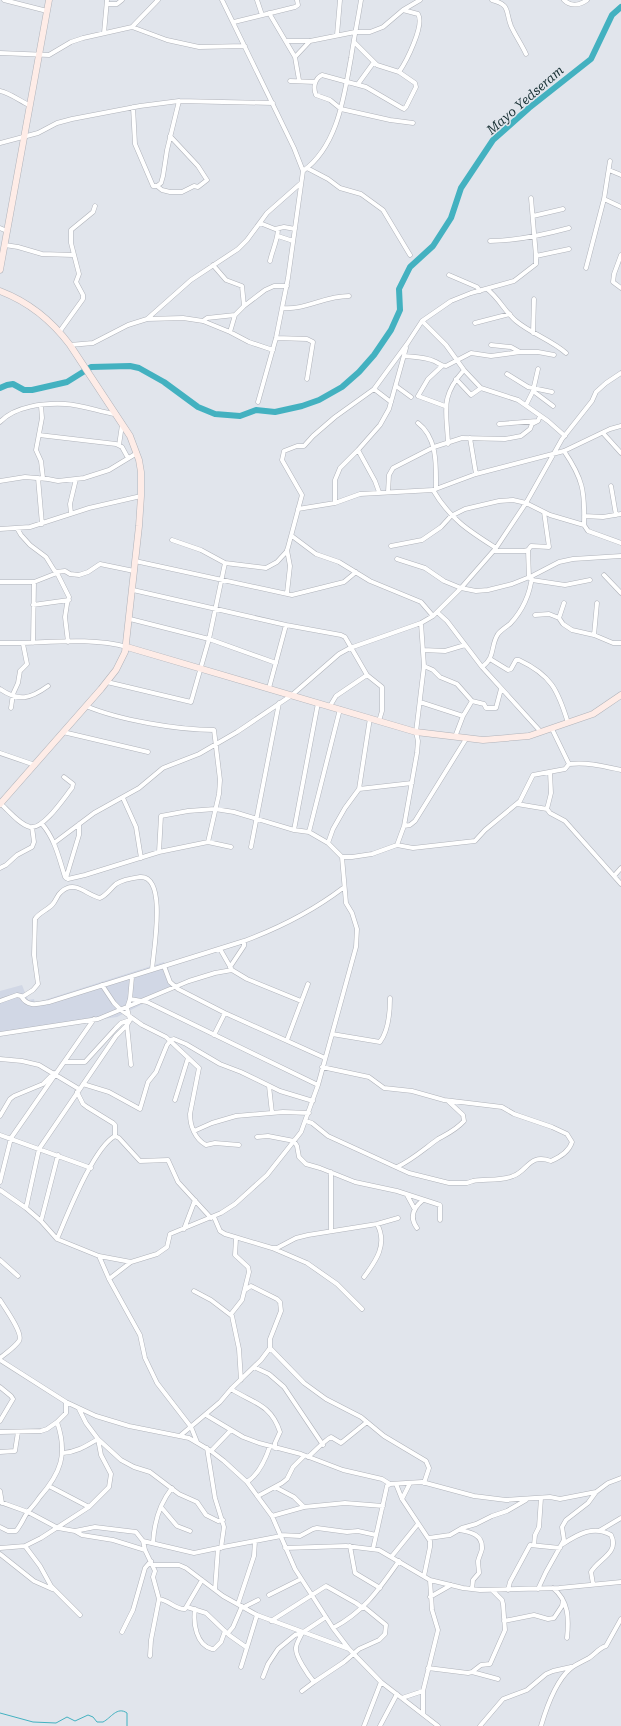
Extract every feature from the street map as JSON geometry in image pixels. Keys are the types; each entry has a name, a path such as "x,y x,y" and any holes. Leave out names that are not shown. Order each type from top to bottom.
{"main road":[{"path":"0,270 49,0"},
{"path":"0,291 18,299 35,310 60,331 78,355 114,414 130,436 137,453 141,472 141,496 136,561 127,647 116,670 107,682 0,804"},
{"path":"127,647 416,732 455,738 483,740 511,739 541,732 593,714 621,694"}],"street":[{"path":"4,0 47,11"},
{"path":"104,33 107,2 117,4 122,0"},
{"path":"132,27 158,0"},
{"path":"222,0 305,169 328,179 340,188 361,194 383,210 410,255"},
{"path":"257,0 262,14"},
{"path":"234,22 295,7 298,5 297,0"},
{"path":"337,35 340,0"},
{"path":"258,402 283,308 301,182 305,169 324,148 332,134 341,109 361,0"},
{"path":"287,41 310,41 355,32 370,32 383,27 403,10 420,0"},
{"path":"492,0 500,3 506,8 512,27 526,54"},
{"path":"564,0 567,3 579,5 587,0"},
{"path":"399,72 410,51 419,27 420,17 418,14 403,10"},
{"path":"269,13 287,41 295,57 299,80"},
{"path":"0,53 49,55 71,42 132,27 167,40 199,46 245,46"},
{"path":"295,57 310,41"},
{"path":"354,42 377,65 399,72 416,85 404,109 372,90 358,84 322,75 318,77 315,82 316,95 330,100 341,109 413,124"},
{"path":"358,84 374,62"},
{"path":"290,81 299,80 315,82"},
{"path":"0,91 8,93 29,105"},
{"path":"0,143 23,138 72,119 133,107 179,101 273,103"},
{"path":"157,186 161,183 163,176 164,163 179,101"},
{"path":"133,107 135,144 153,186 157,186 162,190 170,192 182,192 194,186 198,187 207,180 198,166 170,136"},
{"path":"586,268 604,199 610,161"},
{"path":"609,170 621,175"},
{"path":"146,320 191,280 238,249 247,240 267,213 301,182"},
{"path":"172,540 201,550 225,563 266,568 277,562 287,549 292,536 302,495 282,460 284,452 297,446 304,446 335,417 374,389 422,321 451,301 514,281 533,268 536,264 536,256 531,198"},
{"path":"604,199 621,206"},
{"path":"60,331 83,298 83,295 76,282 79,274 73,255 71,230 93,212 96,206"},
{"path":"533,216 563,210"},
{"path":"260,223 278,229 284,227 295,229"},
{"path":"0,228 7,231"},
{"path":"490,241 504,241 534,237 568,228"},
{"path":"270,261 275,239 278,236 278,229"},
{"path":"278,236 293,241"},
{"path":"5,245 42,254 73,255"},
{"path":"536,256 569,248"},
{"path":"621,255 614,274 613,282 621,288"},
{"path":"213,265 226,280 242,286 244,306"},
{"path":"448,275 477,287 480,291"},
{"path":"230,332 235,314 244,306 274,286 286,286"},
{"path":"487,289 495,295 510,314 533,333 556,344 566,353"},
{"path":"283,308 297,308 334,296 349,296"},
{"path":"533,333 534,299"},
{"path":"203,321 207,318 235,314"},
{"path":"475,323 510,314"},
{"path":"70,345 93,343 128,325 146,320 183,318 203,321 230,332 249,342 273,350"},
{"path":"422,321 446,345 464,370 481,388 518,400 565,436"},
{"path":"276,338 307,339 312,342 307,379"},
{"path":"335,503 335,485 340,468 380,425 391,402 407,344"},
{"path":"491,345 511,347 520,352"},
{"path":"404,356 434,361 442,366 451,365 471,353 491,356 520,352 538,352 554,355"},
{"path":"442,366 428,380 418,396 445,406"},
{"path":"526,405 534,389 538,369"},
{"path":"448,444 445,406 456,379 464,370"},
{"path":"54,843 94,813 139,788 163,768 199,754 292,695 339,654 350,648 421,623 433,616 461,588 495,549 526,503 565,436 592,401 596,392 621,373"},
{"path":"507,374 524,385 534,389 553,406"},
{"path":"456,379 471,395 481,388"},
{"path":"396,386 410,397"},
{"path":"374,389 391,402"},
{"path":"534,389 544,389 552,392"},
{"path":"0,422 14,412 26,408 65,404 114,414"},
{"path":"41,406 42,418 36,450 41,460 43,478"},
{"path":"388,492 389,475 393,468 434,447 448,444 462,438 515,438 524,434 532,424 538,421 540,416"},
{"path":"499,424 538,421"},
{"path":"418,423 425,428 434,447 435,490 451,516 495,549 508,552 528,550 531,546 549,547 544,512"},
{"path":"122,424 119,445 128,458"},
{"path":"298,509 335,503 360,494 435,490 476,474 564,451 610,429 621,426"},
{"path":"603,433 621,453"},
{"path":"39,435 119,445"},
{"path":"470,438 476,474"},
{"path":"358,450 375,481 379,492"},
{"path":"564,451 576,469 584,492 584,525 588,531 621,542"},
{"path":"0,481 24,477 43,478 58,481 97,475 109,470 137,453"},
{"path":"38,478 42,524"},
{"path":"70,513 70,504 76,479"},
{"path":"611,486 616,515"},
{"path":"0,529 42,524 70,513 141,496"},
{"path":"391,546 422,540 441,527 451,516 465,509 488,503 514,500 526,503 550,515 584,525"},
{"path":"584,516 603,517 621,514"},
{"path":"17,528 30,545 46,557 57,573 69,597 65,616 68,642"},
{"path":"292,536 316,554 339,562 370,581 421,602 433,616"},
{"path":"287,549 290,566 287,593"},
{"path":"482,667 490,660 497,636 523,609 527,599 531,578 528,550"},
{"path":"397,559 425,568 444,581 461,588 476,591 488,590 531,578 559,562 573,559 621,556"},
{"path":"136,561 297,594 344,582 356,572"},
{"path":"107,682 191,702 209,639 225,563"},
{"path":"0,582 34,582 65,571 70,574 79,575 88,572 100,564 134,571"},
{"path":"604,575 621,593"},
{"path":"531,578 565,585 590,580"},
{"path":"32,643 34,582"},
{"path":"132,590 345,637 367,675 382,687 382,711 379,721"},
{"path":"33,605 69,600"},
{"path":"559,618 564,603"},
{"path":"594,636 596,603"},
{"path":"437,612 458,633 465,645 482,667 541,732"},
{"path":"535,615 549,614 559,618 563,624 572,630 612,643 621,643"},
{"path":"130,620 209,639 276,663"},
{"path":"397,845 404,826 418,741 416,732 424,666 421,623"},
{"path":"269,688 286,625"},
{"path":"0,644 68,642 108,643 127,647"},
{"path":"10,708 12,697 18,683 20,671 27,664 23,644"},
{"path":"423,650 445,651 465,645"},
{"path":"490,660 508,670 511,669 516,660 519,660 541,672 552,683 558,694 568,723"},
{"path":"424,666 433,670 440,677 457,684 472,701 484,704 486,708 495,708 501,689"},
{"path":"330,706 336,696 367,675"},
{"path":"0,689 12,697 24,698 48,686"},
{"path":"455,738 463,716 472,701"},
{"path":"420,702 463,716"},
{"path":"252,847 279,703"},
{"path":"294,830 318,703"},
{"path":"86,706 135,720 186,728 214,730 220,780 208,842"},
{"path":"309,832 340,709"},
{"path":"328,843 333,829 345,808 359,789 370,718"},
{"path":"552,729 569,764"},
{"path":"63,732 148,752"},
{"path":"404,826 410,825 416,821 466,739"},
{"path":"0,753 35,765"},
{"path":"342,857 372,854 397,845 413,848 475,841 485,830 522,798 533,775 565,769 569,764 582,763 599,764 621,770"},
{"path":"547,809 551,793 550,772"},
{"path":"0,804 24,824 32,827 42,824 72,788 73,784 64,777"},
{"path":"359,789 412,783"},
{"path":"123,798 136,827 141,858"},
{"path":"516,804 547,809 550,813 565,821 621,884"},
{"path":"109,1279 130,1262 158,1254 167,1246 170,1234 212,1217 235,1204 267,1175 301,1132 306,1122 318,1085 353,957 357,933 352,913 346,903 343,888 342,857 328,843 309,832 294,830 234,812 215,809 188,811 161,816 159,852"},
{"path":"42,824 48,831 54,843 66,878"},
{"path":"66,878 79,835 79,824"},
{"path":"0,868 32,847 34,842 32,827"},
{"path":"66,878 71,879 159,852 208,842 231,847"},
{"path":"614,876 621,868"},
{"path":"22,997 33,990 38,984 34,955 35,919 56,900 62,891 73,887 78,887 100,898 116,884 122,881 139,877 149,880 154,885 157,909 152,970"},
{"path":"0,1001 17,995 22,997 26,1003 35,1005 132,977 220,949 266,933 328,900 343,888"},
{"path":"0,1034 94,1019 127,1008 175,987 231,969 244,946 244,941"},
{"path":"220,949 231,969 246,979 302,1001"},
{"path":"164,966 170,982 175,987 225,1013 325,1058"},
{"path":"26,1208 40,1149 116,1036 127,1025 130,1018 127,1008 130,999 132,977"},
{"path":"287,1040 308,984"},
{"path":"102,985 114,1003 130,1018 171,1040 188,1058 194,1062 200,1071 190,1114 190,1121 196,1137 206,1145 215,1143 239,1145"},
{"path":"332,1034 380,1042 388,1018 390,998"},
{"path":"130,999 142,1001 318,1085"},
{"path":"214,1035 225,1013"},
{"path":"65,1062 85,1062 99,1044 122,1023 130,1018"},
{"path":"0,1182 11,1138 94,1019"},
{"path":"127,1025 131,1066"},
{"path":"171,1040 174,1039 220,1064 241,1072 292,1096 313,1101"},
{"path":"83,1084 109,1092 140,1109 148,1082 156,1072 171,1040"},
{"path":"175,1100 188,1058"},
{"path":"0,1059 39,1064 78,1091 83,1104 113,1122 115,1125 115,1136 102,1148 75,1196 57,1240"},
{"path":"306,1122 312,1123 328,1136 409,1173 431,1177 443,1182 467,1183 486,1179 513,1177 532,1161 545,1159 553,1160 568,1151 572,1142 568,1134 510,1112 502,1107 448,1101 412,1091 384,1088 369,1077 322,1067"},
{"path":"0,1116 10,1099 43,1084 55,1074"},
{"path":"269,1086 272,1113"},
{"path":"397,1167 413,1158 439,1139 450,1134 464,1121 463,1115 448,1101"},
{"path":"194,1131 212,1123 236,1116 272,1113 309,1113"},
{"path":"0,1135 91,1168"},
{"path":"115,1136 119,1138 140,1161 168,1160 178,1182 212,1217 220,1231 236,1239 272,1248 307,1263 326,1275 362,1309"},
{"path":"258,1137 268,1136 294,1140"},
{"path":"294,1140 301,1161 306,1164 355,1182 397,1191 440,1205 440,1220"},
{"path":"41,1221 58,1155"},
{"path":"331,1172 331,1231"},
{"path":"0,1190 26,1208 41,1221 57,1240 99,1256 130,1262"},
{"path":"407,1195 414,1208"},
{"path":"184,1229 195,1200"},
{"path":"418,1228 412,1218 414,1208 423,1200"},
{"path":"272,1248 277,1248 296,1238 377,1224 398,1218"},
{"path":"364,1277 376,1261 379,1253 382,1235 377,1224"},
{"path":"231,1314 242,1300 248,1267 235,1255 236,1239"},
{"path":"99,1256 109,1279 140,1335 145,1358 157,1383 191,1427 197,1442"},
{"path":"0,1260 18,1276"},
{"path":"181,1435 220,1402 261,1360 270,1348 270,1339 281,1311 280,1302 251,1286 245,1290"},
{"path":"194,1291 231,1314 240,1349 241,1380"},
{"path":"0,1300 19,1330 21,1338 19,1342 0,1359 66,1402 79,1408 113,1422 181,1435 197,1442 211,1451 247,1482 272,1516 285,1548 301,1579 333,1628 349,1649 381,1682 438,1726"},
{"path":"270,1348 304,1383 326,1399 346,1408 384,1436 426,1461 429,1468 429,1474 424,1483"},
{"path":"254,1367 269,1374 284,1387 323,1445"},
{"path":"0,1387 14,1399 0,1421"},
{"path":"232,1389 258,1403 272,1414 280,1432 275,1448"},
{"path":"0,1432 41,1431 57,1422 66,1413 66,1402"},
{"path":"79,1408 86,1423 98,1438 121,1460 134,1467 150,1472 179,1494 197,1502 206,1516 218,1521 223,1520"},
{"path":"206,1415 243,1437 275,1448 293,1452 325,1465 382,1479 390,1484 424,1483 439,1488 486,1498 506,1500 550,1497 560,1499 596,1492"},
{"path":"0,1527 8,1531 16,1531 28,1512 50,1486 63,1453 62,1439 57,1422"},
{"path":"258,1496 287,1479 293,1467 323,1445 327,1438 331,1437 341,1443 367,1422"},
{"path":"211,1451 231,1430"},
{"path":"0,1452 15,1451 18,1432"},
{"path":"63,1453 86,1447 98,1438"},
{"path":"0,1548 25,1546 58,1528 89,1507 104,1493 109,1487 111,1481 109,1468 101,1455 98,1438"},
{"path":"247,1482 253,1477 263,1462 270,1446"},
{"path":"207,1448 215,1498 225,1530 220,1548 215,1590"},
{"path":"538,1589 564,1540 563,1524 588,1503 596,1492 608,1483 621,1478"},
{"path":"402,1499 410,1483"},
{"path":"374,1549 387,1486 390,1484"},
{"path":"396,1484 402,1499 429,1538 430,1547 424,1576"},
{"path":"50,1486 89,1507"},
{"path":"275,1487 294,1497 304,1507"},
{"path":"153,1543 155,1528 161,1507 172,1488"},
{"path":"0,1491 1,1502 28,1512 58,1528 75,1531 82,1535 113,1540 145,1550"},
{"path":"429,1538 450,1535 458,1529 507,1511 528,1498"},
{"path":"534,1545 535,1535 539,1527 540,1498"},
{"path":"272,1516 304,1507 346,1503 383,1506"},
{"path":"161,1507 177,1526 190,1531"},
{"path":"599,1531 621,1518"},
{"path":"392,1556 418,1524"},
{"path":"75,1531 95,1527 136,1532 143,1541 145,1550 155,1571 153,1577 159,1599 151,1640 150,1656"},
{"path":"143,1541 194,1553 281,1535 300,1536 313,1528 347,1532 358,1531 376,1535"},
{"path":"458,1529 474,1532 481,1541 482,1549 478,1560 479,1574 473,1580 472,1589"},
{"path":"508,1590 510,1582 529,1547 534,1545 561,1547 583,1533 599,1531 605,1532 611,1535 614,1544 607,1556 590,1572 593,1584"},
{"path":"195,1609 196,1632 207,1648 212,1649 218,1646 226,1632 232,1627 241,1606 254,1556 255,1541"},
{"path":"25,1546 40,1566 54,1590 80,1615"},
{"path":"285,1548 350,1546 374,1549 392,1556 430,1580 472,1589 538,1589 621,1582"},
{"path":"350,1546 355,1573 380,1588"},
{"path":"0,1554 34,1581 54,1590"},
{"path":"333,1628 348,1620 363,1607 380,1588 399,1561"},
{"path":"122,1632 133,1610 145,1568 152,1563 179,1565 190,1570 215,1590 257,1615 349,1649"},
{"path":"269,1595 301,1579"},
{"path":"187,1607 202,1580"},
{"path":"423,1714 423,1691 438,1630 432,1610 430,1580"},
{"path":"430,1597 452,1585"},
{"path":"271,1621 325,1586 328,1586 363,1607 386,1625 385,1634 380,1640 359,1649 344,1662 302,1691"},
{"path":"552,1588 563,1598 566,1605 568,1617 567,1638"},
{"path":"472,1672 481,1665 490,1664 505,1632 502,1600 493,1590"},
{"path":"159,1599 166,1600 179,1609 185,1609 187,1607 206,1613 226,1632 246,1646"},
{"path":"241,1606 258,1600"},
{"path":"504,1621 530,1615 548,1619 554,1618 562,1606 563,1601"},
{"path":"241,1667 246,1646 257,1615"},
{"path":"263,1677 273,1655 287,1641 295,1635 303,1633 326,1617"},
{"path":"541,1726 548,1702 563,1676 573,1666 606,1646 621,1618"},
{"path":"296,1647 303,1633"},
{"path":"287,1641 296,1647 302,1665 314,1682"},
{"path":"480,1726 503,1699 527,1690 546,1674 557,1669 573,1666"},
{"path":"428,1668 468,1673 472,1672 498,1679"},
{"path":"364,1726 381,1682"},
{"path":"402,1698 423,1691"},
{"path":"380,1726 397,1694"}],"shaded area":[{"path":"164,962 168,968 174,988 117,1017 0,1033 0,991 22,985 28,1000 34,999 35,1003"}],"waterway":[{"name":"Mayo Yedseram","path":"0,388 13,384 24,390 32,390 67,382 91,367 130,366 139,368 164,382 198,407 215,414 240,416 256,410 275,412 302,406 319,400 342,387 359,372 374,355 391,330 400,310 399,289 410,267 433,246 451,218 461,188 493,140 529,108 591,59 612,15 621,7"},
{"path":"0,1713 33,1722 56,1723 67,1717 75,1721 88,1715 93,1717 97,1722 103,1722 114,1713 123,1711 127,1713 127,1726"}]}
